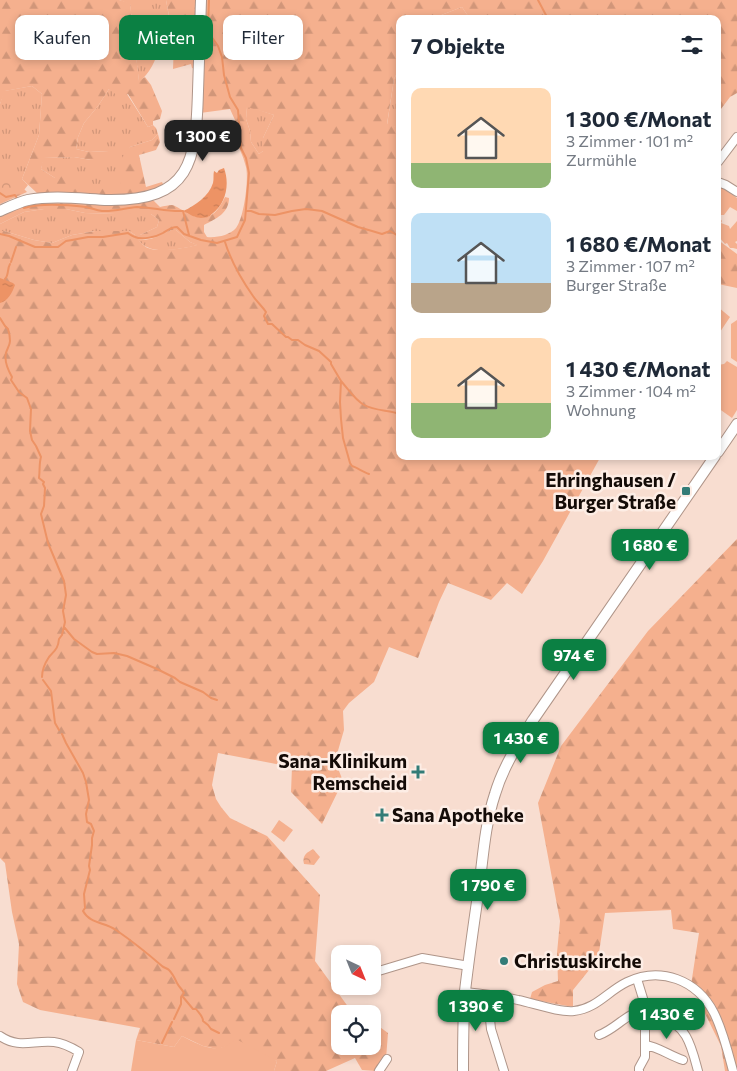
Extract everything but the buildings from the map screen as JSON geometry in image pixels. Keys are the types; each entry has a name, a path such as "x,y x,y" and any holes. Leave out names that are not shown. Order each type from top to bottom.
{"main road":[{"path":"0,210 33,199 111,200 137,198 158,193 174,183 186,170 193,154 196,136 201,0"},
{"path":"721,448 737,424"},
{"path":"463,1071 465,992 489,814 504,770 533,720 712,460"}],"street":[{"path":"721,158 737,137"},
{"path":"721,183 737,192"},
{"path":"381,971 422,958 469,966"},
{"path":"465,992 517,1000 567,1012 588,1008 628,982 657,975 670,976 686,983 708,1003 715,1015 733,1071"},
{"path":"637,979 645,1001 645,1059 639,1071"},
{"path":"493,996 490,1019 491,1029 504,1071"},
{"path":"598,1035 612,1029 634,1013 668,1020 681,1028 689,1040 698,1071"},
{"path":"0,1036 16,1043 56,1042 70,1047 79,1052 72,1071"},
{"path":"645,1045 657,1047 669,1055 683,1060"},
{"path":"379,1071 387,1059"}],"green space":[{"path":"0,0 119,0 130,3 131,15 119,15 119,60 137,60 139,81 145,77 151,85 162,111 160,119 153,121 153,125 148,127 128,94 119,97 109,89 84,123 78,137 76,149 89,152 109,151 109,158 91,160 74,157 44,158 41,169 55,178 68,173 74,177 74,185 121,185 119,162 130,147 152,140 158,134 160,142 156,150 139,155 146,187 162,182 164,186 133,196 38,194 22,179 39,135 42,94 32,86 5,91 0,104"},
{"path":"119,0 166,0 169,15 131,15 130,4"},
{"path":"166,0 198,0 198,15 169,15"},
{"path":"203,0 737,0 737,93 730,97 721,109 721,15 467,15 462,7 441,15 396,15 396,75 387,124 396,127 396,460 599,460 543,561 522,594 507,583 491,600 448,583 418,658 389,647 374,682 349,703 343,711 344,730 335,761 343,781 322,824 291,792 292,767 218,753 212,785 216,799 221,807 230,818 267,836 320,895 315,961 331,983 331,995 340,995 347,1005 331,1005 331,1055 381,1055 381,1028 388,1033 386,1059 377,1071 362,1070 355,1058 326,1071 274,1071 277,1061 228,1046 217,1049 203,1046 182,1036 174,1047 136,1040 140,1028 40,1010 23,1002 17,984 19,944 5,863 0,858 0,231 52,243 72,235 95,231 129,231 135,235 140,235 157,227 159,220 151,214 85,213 66,209 44,209 24,212 0,224 0,213 24,204 151,198 160,207 172,205 194,216 205,217 210,216 218,209 225,197 229,198 224,212 204,225 204,232 207,237 223,236 236,228 239,223 247,180 243,158 232,135 235,120 230,109 200,113 201,60 213,60 213,15 203,15","holes":["247,107 274,115 263,138 263,151 259,154 251,142 246,119","171,230 176,230 190,242 197,245 179,249 159,250 147,247 138,240 160,237"]},
{"path":"462,7 467,15 441,15"},
{"path":"136,60 155,60 147,74 139,82"},
{"path":"173,60 196,60 196,69 192,68 191,64 173,69"},
{"path":"396,75 396,127 387,125"},
{"path":"32,86 42,94 39,135 22,179 28,185 24,190 0,200 0,104 4,91"},
{"path":"109,89 127,94 148,127 153,125 158,134 152,140 130,147 121,185 74,185 55,178 41,169 43,158 74,157 91,160 109,151 89,152 76,149 78,137 84,123"},
{"path":"247,106 274,115 263,138 263,151 259,154 251,142 246,119"},
{"path":"0,165 27,192 0,204"},
{"path":"721,187 737,198 737,211 730,207 724,215 721,215"},
{"path":"44,209 66,209 85,213 151,214 159,220 157,227 140,235 135,235 129,231 95,231 72,235 52,243 0,231 0,224 24,212"},
{"path":"737,221 737,241 735,242 737,249 730,248 727,243 725,244 721,239 721,223 729,226 730,229"},
{"path":"171,230 176,230 190,242 198,245 172,250 158,250 152,249 137,240 155,238"},
{"path":"721,242 737,254 737,288 721,285"},
{"path":"721,310 730,317 721,330"},
{"path":"737,320 737,362 731,358 731,324"},
{"path":"727,361 737,367 737,410 732,418 721,410 721,364"},
{"path":"737,539 737,1071 725,1071 721,1046 691,985 699,933 673,929 671,910 605,913 598,959 573,990 573,1007 530,999 532,992 558,981 557,953 560,921 538,803 561,746 648,631"},
{"path":"279,820 293,830 284,842 271,832"},
{"path":"313,849 320,857 314,865 304,864 305,855"},
{"path":"182,1036 209,1048 222,1047 236,1039 277,1061 274,1071 131,1071 136,1040 174,1047"}],"water":[{"path":"224,168 227,181 226,193 217,210 210,216 203,218 194,217 183,211 205,196 213,183 214,171 217,173"},
{"path":"0,278 15,285 9,296 0,303"}],"waterway":[{"path":"0,234 35,247 58,247 66,241 128,233 138,238 149,238 177,227 184,234 217,243 237,237 245,220 249,173 246,158 241,148 238,110 230,97 218,46 208,28 209,0"},
{"path":"538,0 546,15"},
{"path":"0,193 6,197 15,195 18,200"},
{"path":"23,206 24,208 47,205 72,206 100,211 137,207 183,211 189,235"},
{"path":"246,211 275,215 306,209 322,211 358,227 382,234 390,231 396,235"},
{"path":"225,242 240,276 266,312 264,316 268,324 272,324 286,337 298,340 319,351 331,362 341,381 340,402 343,438 350,463 352,466 369,474"},
{"path":"11,262 16,247"},
{"path":"5,279 10,264"},
{"path":"0,318 8,329 10,343 6,359 12,377 11,380 19,392 27,398 31,409 30,431 32,440 41,457 39,478 44,482 45,488 44,506 41,514 48,543 64,581 66,595 63,611 65,622 62,635 55,651 45,664 42,677"},
{"path":"341,381 364,405 396,413"},
{"path":"64,627 74,639 92,652 97,654 114,653 127,656 217,700"},
{"path":"43,680 51,691 55,723 59,730"},
{"path":"62,734 86,782 89,800 86,814 87,822 91,824 94,831 90,870 84,894 85,908 83,911 94,921 112,927 168,969 174,976 184,993 174,1019"},
{"path":"183,997 202,1016 203,1021 211,1029 219,1033"},
{"path":"162,1043 172,1022"}],"place":[{"name":"Ehringhausen / Burger Straße","path":"686,491"},
{"name":"Sana-Klinikum Remscheid","path":"418,772"},
{"name":"Sana Apotheke","path":"382,815"},
{"name":"Christuskirche","path":"504,961"}]}
